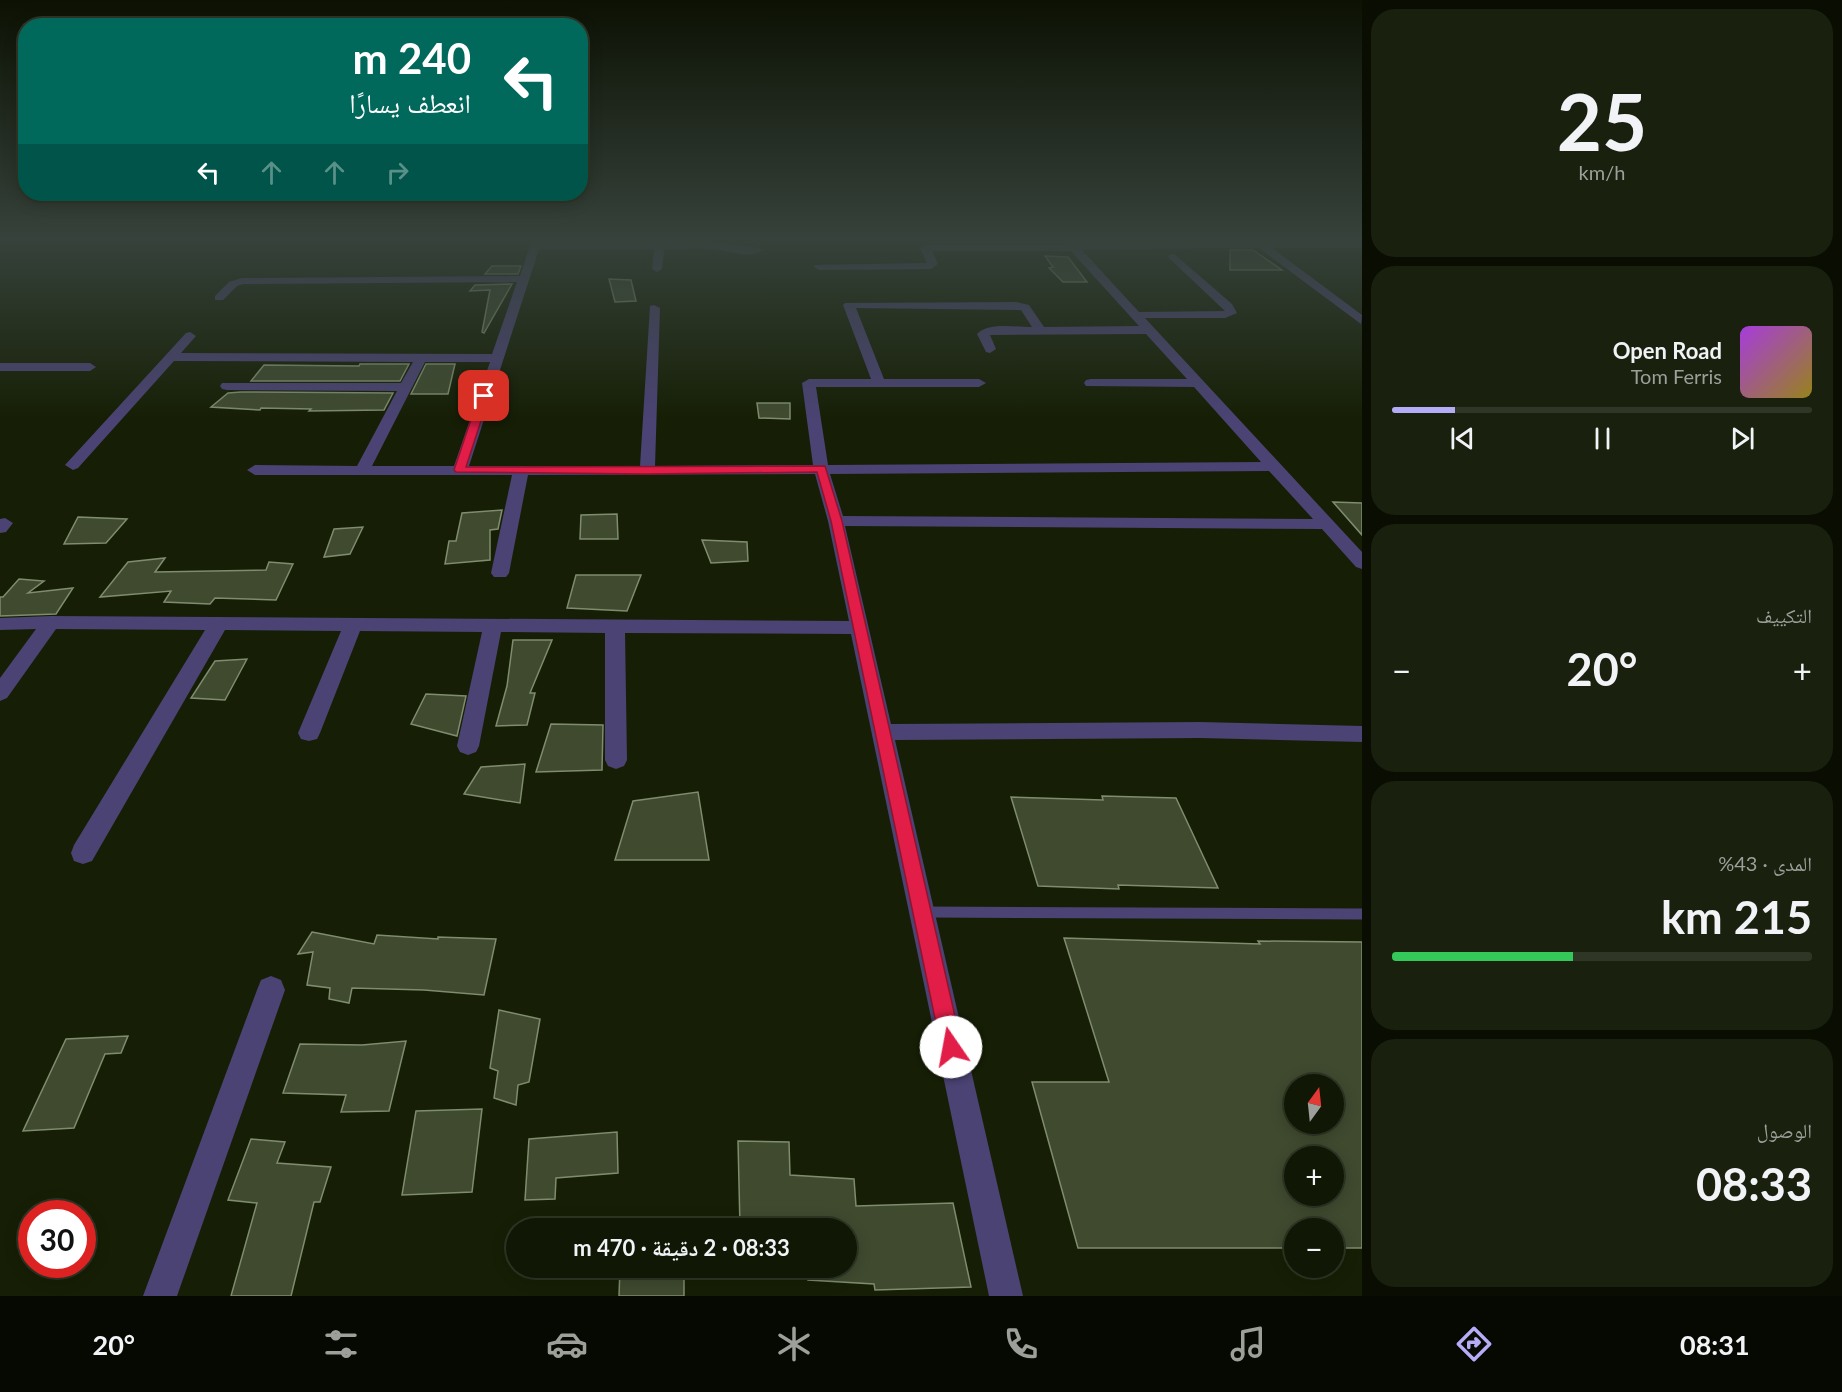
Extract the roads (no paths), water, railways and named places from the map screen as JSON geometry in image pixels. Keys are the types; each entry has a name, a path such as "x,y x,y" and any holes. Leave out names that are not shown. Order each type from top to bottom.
{"street":[{"path":"460,470 517,297"},
{"path":"1119,297 1362,563"},
{"path":"1135,315 1226,315 1232,313 1219,297"},
{"path":"1331,297 1361,320"},
{"path":"879,384 849,305 1016,305 1024,308 1040,330"},
{"path":"646,471 654,308"},
{"path":"990,349 983,334 987,331 1149,330"},
{"path":"73,465 190,336"},
{"path":"171,357 497,357"},
{"path":"362,470 421,358"},
{"path":"0,367 90,367"},
{"path":"1091,382 1197,383"},
{"path":"979,384 809,383 821,468 836,521 860,628 1006,1296"},
{"path":"227,386 405,387"},
{"path":"255,470 646,471 1274,466"},
{"path":"500,573 521,470"},
{"path":"836,521 1326,524"},
{"path":"0,624 51,622 860,628"},
{"path":"0,693 51,622"},
{"path":"83,853 219,623"},
{"path":"309,733 353,624"},
{"path":"468,746 493,625"},
{"path":"615,626 616,760"},
{"path":"883,732 1200,730 1362,734"},
{"path":"160,1296 272,990"}],"lane":[{"path":"922,912 1362,914"}]}
